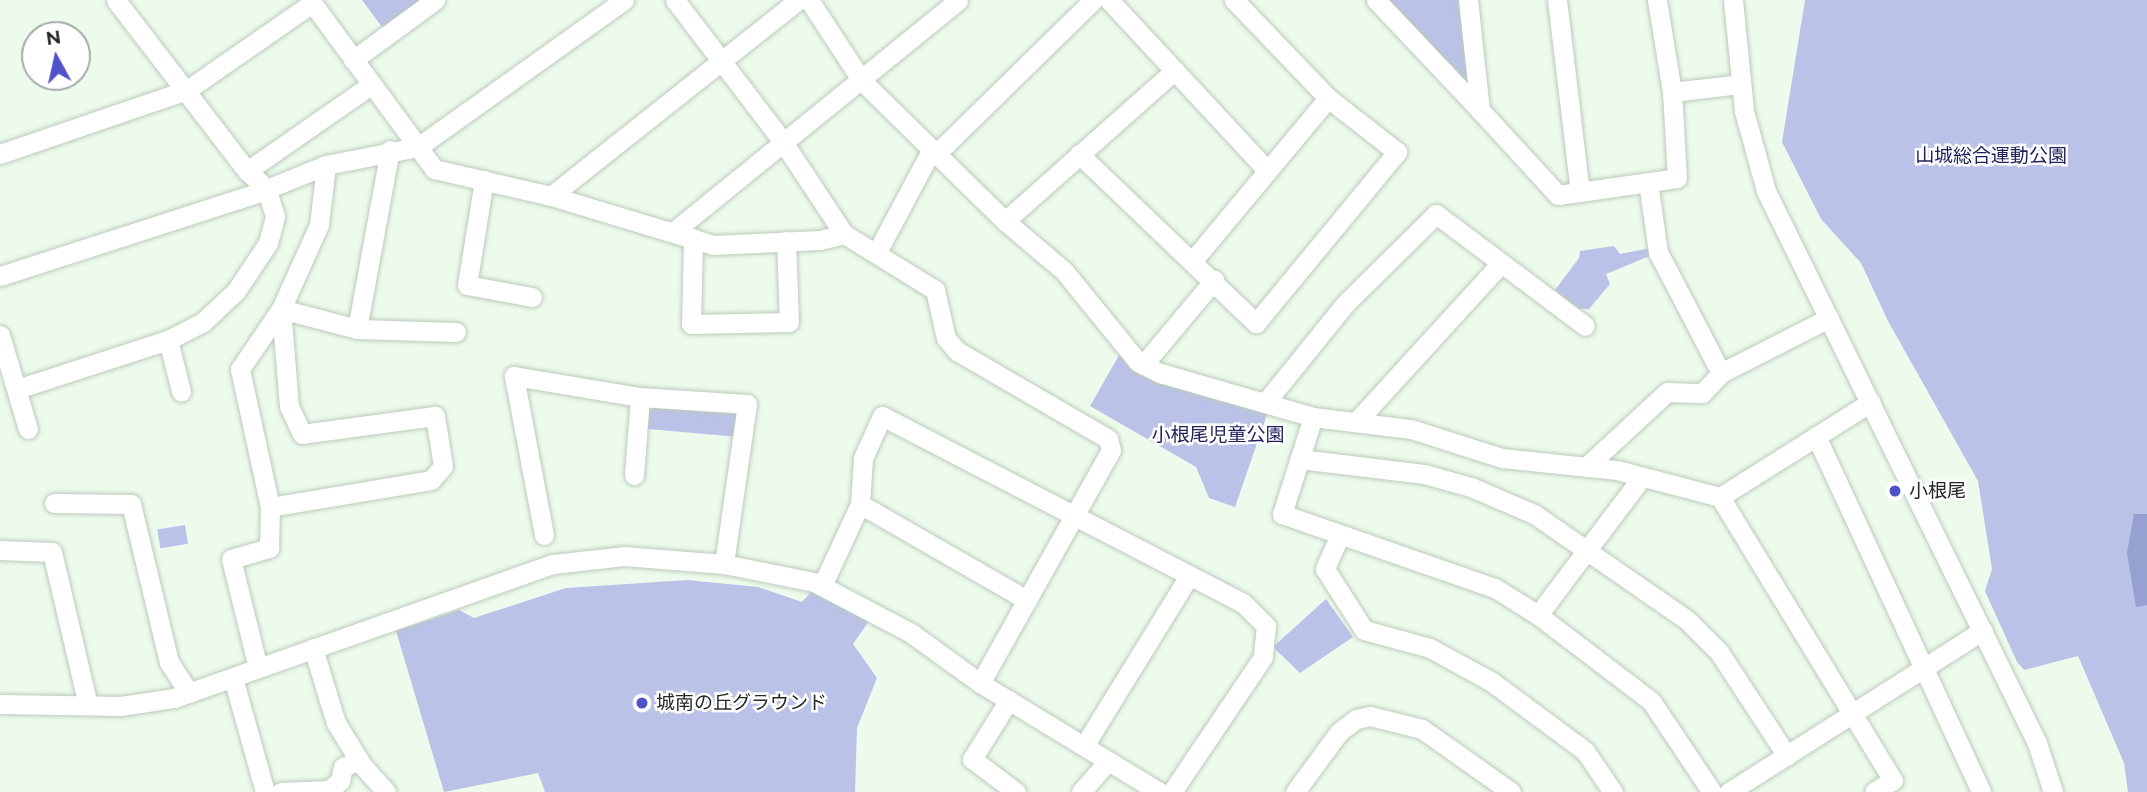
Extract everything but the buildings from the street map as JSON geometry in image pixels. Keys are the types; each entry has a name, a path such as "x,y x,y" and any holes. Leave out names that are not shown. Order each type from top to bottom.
{"street":[{"path":"354,60 435,0"},
{"path":"0,276 266,188 326,164 390,150 418,147 624,0"},
{"path":"675,0 783,142 844,234 935,290 946,338 957,351 1108,439 1111,450 980,682"},
{"path":"551,196 798,0"},
{"path":"809,0 862,81 1005,221 1063,271 1143,365 1313,417 1411,429 1502,458 1587,466 1720,497 1893,780 1874,792"},
{"path":"673,232 862,81 958,0"},
{"path":"877,252 934,152 1093,0"},
{"path":"1109,0 1268,170"},
{"path":"1079,155 1194,259 1256,323 1397,152 1328,98 1234,0"},
{"path":"1376,0 1558,195 1677,178 1672,92 1657,0"},
{"path":"1468,0 1480,110"},
{"path":"1557,0 1580,192"},
{"path":"1733,0 1740,84 1751,146 1766,191 2037,743 2053,792"},
{"path":"0,154 187,90 311,1 433,169 551,196 614,218 713,245 786,241 844,234"},
{"path":"17,390 167,340 203,322 236,291 268,243 275,216 266,188 247,171 125,3"},
{"path":"1005,221 1175,70"},
{"path":"247,171 372,84"},
{"path":"1672,92 1740,84"},
{"path":"1194,259 1328,98"},
{"path":"357,329 390,150"},
{"path":"258,668 231,559 269,548 271,507 240,369 281,309 319,225 326,164"},
{"path":"484,180 467,285 532,297"},
{"path":"1648,182 1658,251 1721,373"},
{"path":"1265,404 1345,304 1436,214 1585,326"},
{"path":"693,238 691,324 789,322 786,241"},
{"path":"1356,422 1501,263"},
{"path":"1143,365 1214,280"},
{"path":"281,309 357,329 456,332"},
{"path":"271,507 431,480 443,466 435,416 302,434 289,406 281,309"},
{"path":"1587,466 1667,392 1702,393 1721,373 1829,318"},
{"path":"0,335 28,429"},
{"path":"167,340 181,391"},
{"path":"544,535 514,376 640,397 747,404 724,564"},
{"path":"634,475 640,397"},
{"path":"1720,497 1871,402"},
{"path":"822,586 860,503 863,458 882,416 1243,603 1266,626 1263,657 1172,792"},
{"path":"1313,417 1282,514 1339,537 1495,588 1538,615 1651,701 1712,792"},
{"path":"1816,436 1921,670 1981,792"},
{"path":"1300,460 1424,474 1471,487 1534,514 1687,620 1719,652 1787,755"},
{"path":"1538,615 1642,477"},
{"path":"54,503 131,504 169,662 189,693"},
{"path":"860,503 1027,600"},
{"path":"1339,537 1325,569 1364,630 1430,648 1492,681 1585,751 1613,792"},
{"path":"0,549 52,552 88,705"},
{"path":"0,703 121,706 189,693 553,564 624,556 724,564 822,586 911,633 980,682 1159,792"},
{"path":"1084,746 1189,576"},
{"path":"1729,792 1983,630"},
{"path":"313,648 336,723 359,760 386,792"},
{"path":"233,678 265,792"},
{"path":"1009,700 972,759 1016,792"},
{"path":"1295,792 1339,732 1356,719 1370,716 1422,729 1511,792"},
{"path":"281,792 329,790 340,781 343,768 359,760"},
{"path":"1081,792 1108,761"}],"green space":[{"path":"362,0 425,0 385,31"},
{"path":"1388,0 1464,0 1473,74 1465,79 1452,77"},
{"name":"山城総合運動公園","path":"1805,0 2147,0 2147,792 2128,792 2124,763 2078,656 2024,670 2017,662 1985,591 1992,569 1978,481 1888,321 1861,263 1821,219 1782,142"},
{"path":"1614,246 1620,254 1651,248 1652,255 1606,274 1610,284 1589,309 1578,309 1555,290 1579,258 1580,251"},
{"name":"小根尾児童公園","path":"1122,350 1269,409 1235,507 1209,498 1196,467 1090,406"},
{"path":"659,402 736,410 739,437 648,429 649,412"},
{"path":"185,525 188,544 160,548 157,529"},
{"name":"城南の丘グラウンド","path":"687,580 758,587 802,602 813,590 869,621 853,644 877,678 857,728 855,792 545,792 538,773 444,792 396,631 459,610 474,618 566,588"},
{"path":"1326,599 1353,637 1300,673 1273,647"}],"shaded area":[{"path":"2134,514 2147,514 2147,605 2136,607 2127,553"}],"place":[{"name":"小根尾","path":"1895,491"},
{"name":"城南の丘グラウンド","path":"642,703"}]}
